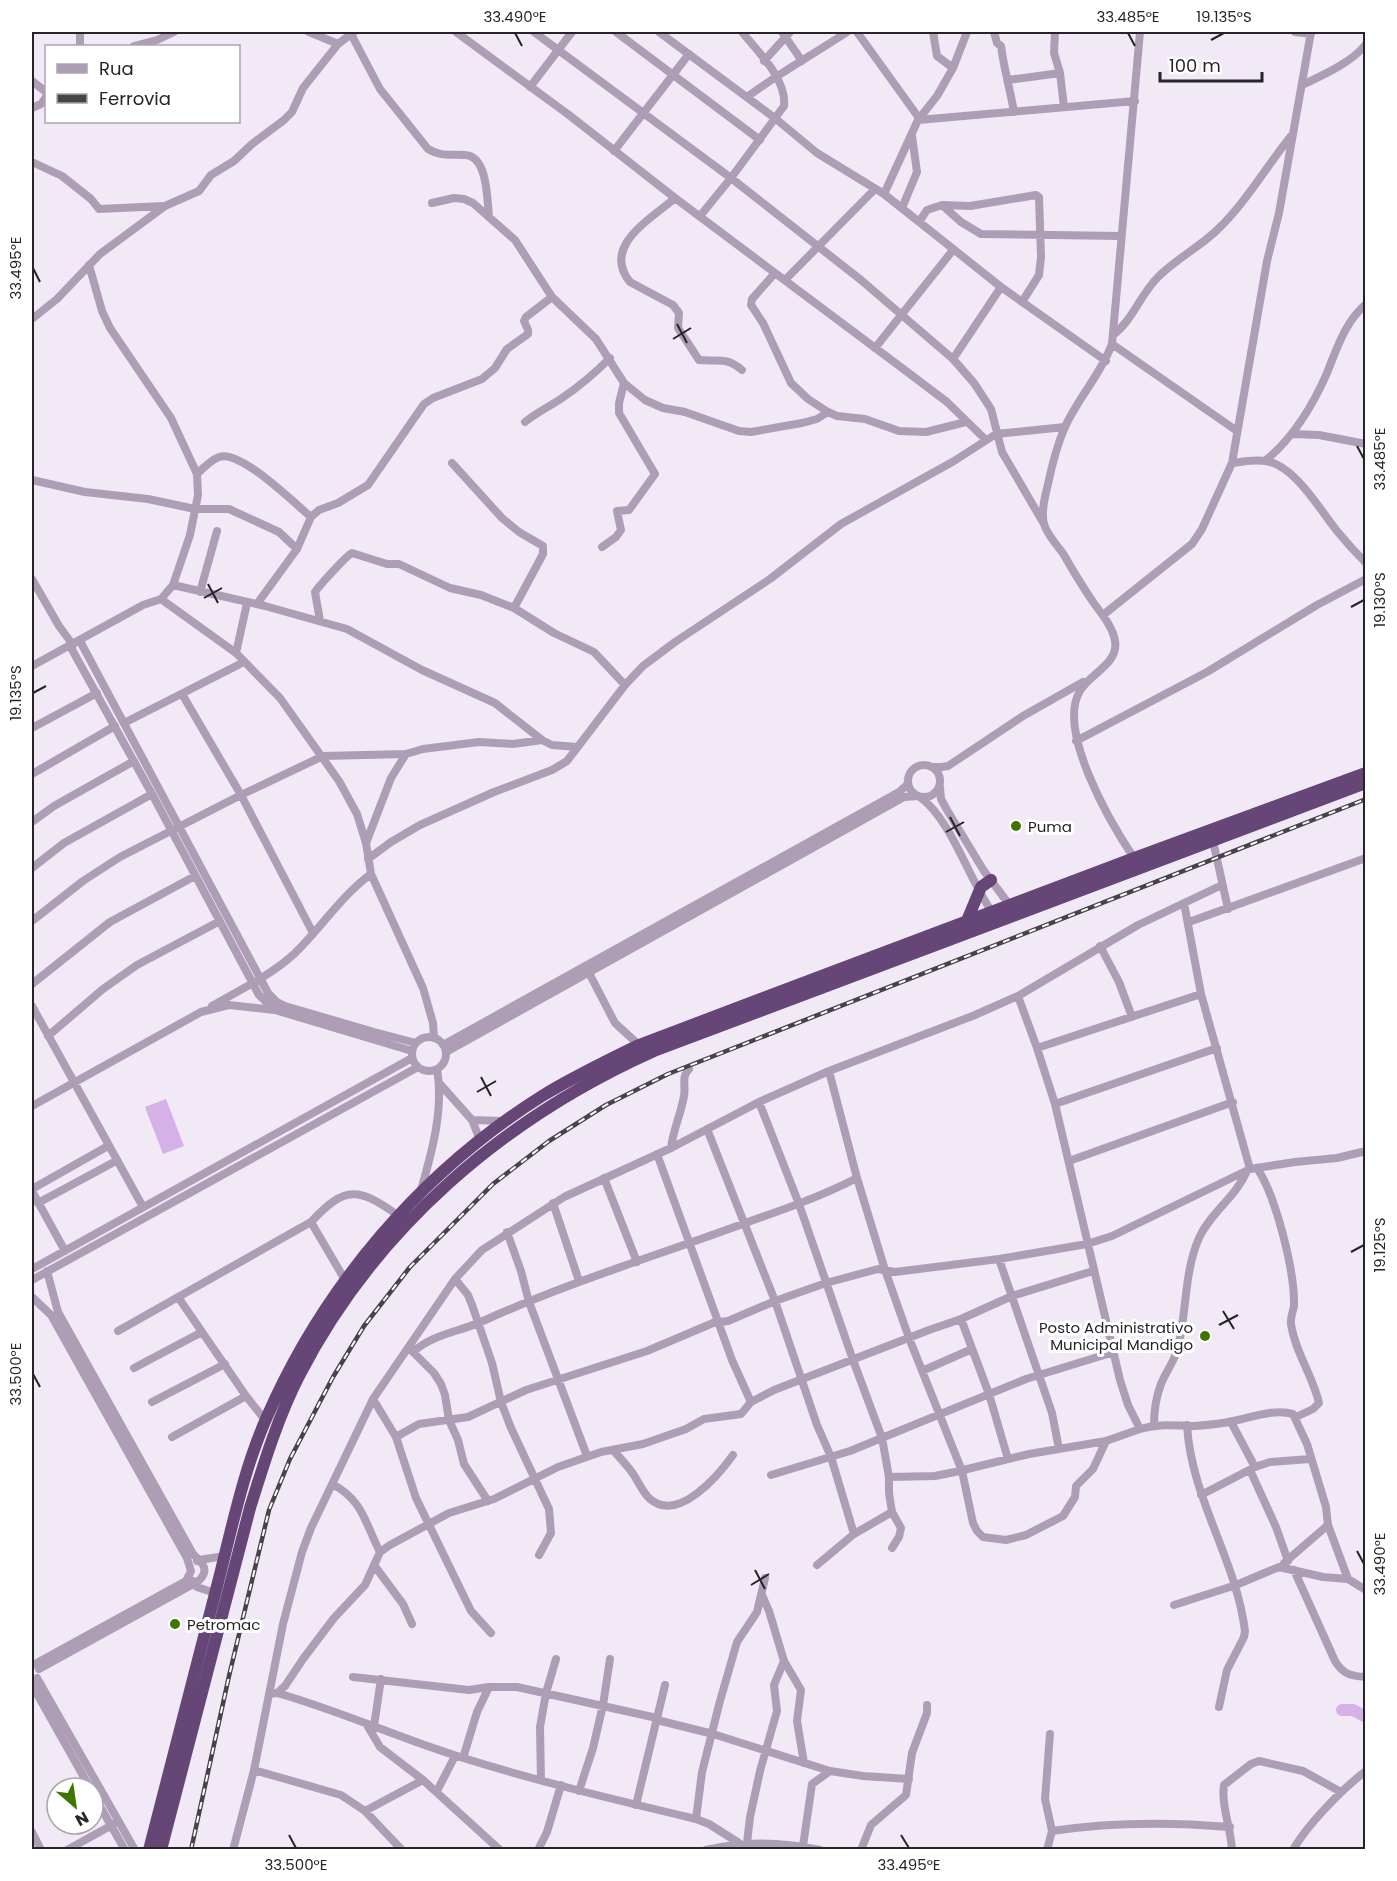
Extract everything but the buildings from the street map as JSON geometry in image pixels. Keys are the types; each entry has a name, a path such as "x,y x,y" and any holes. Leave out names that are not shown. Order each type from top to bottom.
{"highway":[{"path":"161,1850 250,1508 279,1421 298,1377 340,1307 378,1256 453,1178 528,1120 615,1069 705,1030 995,917 1134,858 1365,773"},
{"path":"1012,910 1213,841 1365,783"},
{"path":"966,923 983,884 991,880"},
{"path":"149,1850 237,1503 265,1420 307,1338 345,1280 421,1191 505,1121 576,1076 639,1046 966,923 995,917"}],"street":[{"path":"138,45 174,32"},
{"path":"309,32 338,44"},
{"path":"456,32 947,402 986,440"},
{"path":"534,32 731,178 901,315 953,359 991,409 996,434 1006,461 1044,525 1103,615 1115,640 1115,651 1109,661 1080,690 1074,703 1073,721 1076,741 1116,831 1134,858"},
{"path":"530,87 572,32"},
{"path":"616,32 760,140"},
{"path":"659,32 776,119 817,153 874,190 884,194 1001,287 1106,361"},
{"path":"700,216 784,106 785,95 776,76 742,32"},
{"path":"747,97 776,76 848,32"},
{"path":"857,32 919,119"},
{"path":"933,32 937,56 953,68"},
{"path":"884,194 919,119 937,96 953,68 967,32"},
{"path":"994,32 1001,46 1004,74 1008,80 1014,112"},
{"path":"1055,32 1054,53 1060,73 1064,107"},
{"path":"1044,525 1044,500 1052,465 1065,427 1106,361 1112,340 1140,32"},
{"path":"1103,615 1192,544 1202,529 1232,463 1311,33 1295,32"},
{"path":"32,319 57,299 100,254 165,206 199,191 211,175 234,161 284,120 291,112 303,88 338,44 353,33 380,88 428,149 438,155 467,155 480,163 489,217"},
{"path":"764,61 786,33 802,61"},
{"path":"1302,85 1358,53 1365,44"},
{"path":"614,151 689,54"},
{"path":"1008,80 1060,73"},
{"path":"32,81 45,91"},
{"path":"32,108 41,104 45,98"},
{"path":"919,119 1134,100"},
{"path":"1112,340 1129,321 1137,304 1156,279 1180,257 1217,230 1245,198 1293,134"},
{"path":"902,208 917,172 912,136"},
{"path":"32,162 62,176 91,199 99,209 165,206"},
{"path":"785,280 874,190"},
{"path":"919,222 927,210 942,205 970,206 1036,195 1040,200 1039,275 1022,302"},
{"path":"432,203 454,198 464,199 515,240 552,297 596,339 624,382 645,400 663,408 685,412 739,431 751,432 802,423 817,419 828,412"},
{"path":"675,198 629,238 621,253 625,275 630,282 673,305 679,313 678,328 699,360 719,359 734,363 742,370"},
{"path":"942,205 961,222 981,234 1121,236"},
{"path":"875,348 953,250"},
{"path":"32,666 143,605 160,599 173,585 190,535 195,509 198,483 196,474 171,418 110,328 102,311 89,265"},
{"path":"775,273 752,299 751,306 763,323 791,383 808,399 837,416 865,419 898,431 926,432 966,422"},
{"path":"953,359 1001,287"},
{"path":"257,604 297,549 311,517 368,485 424,404 433,398 482,379 495,368 507,349 528,334 524,321 526,317 552,297"},
{"path":"1266,460 1293,434 1317,393 1346,328 1365,304"},
{"path":"1112,340 1237,431"},
{"path":"525,422 536,412 560,400 591,377 610,358"},
{"path":"602,547 616,537 621,530 617,510 630,510 655,474 619,413 624,382"},
{"path":"368,859 420,825 494,792 552,770 567,760 625,685 643,666 770,579 841,524 954,461 996,434 1065,427"},
{"path":"1293,434 1319,435 1365,444"},
{"path":"196,474 220,456 228,456 251,467 273,483 311,517"},
{"path":"1232,463 1266,460 1278,465 1293,476 1365,563"},
{"path":"452,463 502,518 519,532 543,546 543,554 514,608"},
{"path":"32,480 85,492 195,509 234,510 279,532 297,549"},
{"path":"200,592 217,531"},
{"path":"320,621 315,592 342,564 347,555 352,553 387,564 399,564 450,588 480,595 514,608 554,633 594,652 625,685"},
{"path":"32,579 59,626 98,674 111,709 256,981 259,995 275,1010"},
{"path":"1076,741 1207,672 1317,605 1365,579"},
{"path":"173,585 257,604 347,629 422,670 495,703 542,741 552,745 577,747"},
{"path":"160,599 236,653 280,698 323,756 357,814 366,843 371,874 423,988 433,1023 434,1038"},
{"path":"236,653 247,603"},
{"path":"75,644 97,693 111,709"},
{"path":"32,774 120,725 244,662"},
{"path":"89,678 98,674"},
{"path":"932,767 948,766 1023,716 1094,676"},
{"path":"32,728 97,693"},
{"path":"182,694 241,795 313,933"},
{"path":"32,921 83,881 120,857 323,756 406,754 423,748 479,742 513,744 542,741"},
{"path":"130,743 134,761 146,774 152,794 169,817"},
{"path":"366,843 391,778 406,754"},
{"path":"32,822 54,806 134,761"},
{"path":"445,1048 899,792 907,785 913,769 926,765 938,772 941,799 1012,910"},
{"path":"445,1048 589,973 904,797 932,796 948,766"},
{"path":"908,781 912,792 936,811 995,917"},
{"path":"32,868 72,839 152,794"},
{"path":"1213,841 1228,909"},
{"path":"1189,922 1365,858"},
{"path":"192,861 195,876 208,891"},
{"path":"32,1106 256,981 293,955 349,892 371,874"},
{"path":"32,984 110,922 195,876"},
{"path":"233,1850 273,1694 283,1624 302,1552 373,1399 410,1349 455,1279 482,1250 553,1203 671,1148 759,1102 829,1071 1018,996 1100,946 1222,885"},
{"path":"1184,903 1201,994 1252,1170 1266,1181 1289,1261 1294,1307 1291,1326 1319,1403 1313,1409 1296,1417"},
{"path":"217,907 220,921 233,937"},
{"path":"48,1036 103,989 137,965 220,921"},
{"path":"1100,946 1119,982 1132,1017"},
{"path":"589,973 615,1023 639,1046"},
{"path":"256,981 277,1002 285,1006 374,1032 413,1051 418,1067 427,1071 437,1069 444,1061 445,1048"},
{"path":"1038,1048 1201,994"},
{"path":"1018,996 1038,1048 1055,1104 1114,1352 1128,1405 1140,1429"},
{"path":"201,1012 229,1005 275,1010 413,1051"},
{"path":"32,1006 143,1207"},
{"path":"32,1269 413,1051 424,1037 434,1038 445,1048"},
{"path":"1055,1104 1217,1047"},
{"path":"32,1280 418,1067"},
{"path":"421,1191 431,1156 438,1111 440,1084 437,1069"},
{"path":"671,1148 675,1124 684,1098 686,1072 690,1069"},
{"path":"829,1071 885,1270 909,1338 962,1471 977,1532 983,1537 1006,1540 1026,1535 1063,1516 1075,1497 1076,1486 1093,1469 1106,1441"},
{"path":"440,1084 472,1120 480,1140"},
{"path":"759,1102 799,1204 882,1438 892,1512 901,1528 899,1537 892,1548"},
{"path":"1069,1161 1233,1102"},
{"path":"472,1120 505,1121"},
{"path":"707,1129 775,1301 831,1457 854,1534"},
{"path":"65,1251 32,1190 108,1146"},
{"path":"396,1437 419,1424 468,1416 526,1390 619,1360 713,1323 728,1321 826,1283 878,1269 895,1272 999,1259 1087,1244 1112,1236 1182,1200 1252,1170 1337,1158 1365,1150"},
{"path":"657,1154 732,1360 751,1402"},
{"path":"431,1156 441,1172"},
{"path":"38,1203 116,1161"},
{"path":"1154,1425 1155,1406 1161,1384 1178,1348 1187,1280 1198,1239 1204,1228 1252,1170"},
{"path":"604,1178 638,1262"},
{"path":"410,1349 579,1281 745,1224 799,1204 858,1178"},
{"path":"118,1331 311,1222 328,1204 345,1196 359,1193 377,1200 399,1216"},
{"path":"553,1203 579,1281"},
{"path":"311,1222 345,1280"},
{"path":"507,1232 529,1302 587,1456"},
{"path":"999,1259 1040,1375 1052,1413 1059,1449"},
{"path":"47,1271 58,1312 79,1356 191,1566 192,1580 203,1590 215,1593"},
{"path":"273,1694 285,1686 334,1618 362,1590 380,1552 449,1513 488,1501 535,1477 587,1456 643,1444 686,1429 704,1419 741,1414 751,1402 774,1390 962,1319 1012,1296 1093,1271"},
{"path":"455,1279 468,1295 492,1363 501,1402 549,1509 551,1533 539,1555"},
{"path":"32,1297 51,1315 79,1356 193,1554 205,1570 203,1577 192,1580 34,1673"},
{"path":"178,1297 265,1420"},
{"path":"962,1319 989,1394 1008,1459"},
{"path":"134,1368 202,1332"},
{"path":"410,1349 434,1373 441,1384 449,1420 458,1440 464,1464 488,1501"},
{"path":"922,1371 972,1349"},
{"path":"771,1475 831,1457 1040,1375 1114,1352"},
{"path":"152,1402 225,1365"},
{"path":"172,1437 246,1396"},
{"path":"373,1399 396,1437 416,1498 471,1611 490,1633"},
{"path":"889,1477 935,1476 962,1471 1008,1459 1106,1441 1154,1425 1230,1422 1288,1412 1296,1417 1307,1444 1326,1507 1328,1525 1348,1579"},
{"path":"1230,1422 1252,1469 1288,1561"},
{"path":"1187,1425 1190,1452 1201,1495 1236,1585 1245,1631 1224,1681 1219,1707"},
{"path":"613,1450 627,1465 651,1499 668,1506 686,1501 722,1470 733,1455"},
{"path":"1201,1495 1252,1469 1283,1460 1310,1459"},
{"path":"332,1484 352,1496 359,1505 380,1552"},
{"path":"817,1565 854,1534 892,1512"},
{"path":"1174,1605 1236,1585 1279,1567 1328,1525"},
{"path":"191,1566 199,1560 225,1557"},
{"path":"374,1565 403,1604 412,1624"},
{"path":"1279,1567 1323,1577 1348,1579 1365,1590"},
{"path":"1293,1570 1341,1671 1348,1675 1365,1677"},
{"path":"696,1819 702,1772 738,1642 757,1612 765,1578"},
{"path":"762,1595 770,1611 784,1661 801,1690 797,1721 804,1763"},
{"path":"541,1780 540,1727 546,1693 556,1659"},
{"path":"579,1791 593,1748 610,1659"},
{"path":"743,1843 777,1711 774,1685 784,1661"},
{"path":"34,1673 84,1776"},
{"path":"34,1673 115,1824 125,1850"},
{"path":"353,1677 469,1690 518,1687 603,1705 713,1734 830,1771 909,1779"},
{"path":"381,1679 371,1726 380,1747 437,1791 500,1850"},
{"path":"636,1805 665,1685"},
{"path":"437,1791 459,1757 489,1687"},
{"path":"273,1694 319,1705 459,1757 579,1791 696,1819 743,1843 760,1847 804,1846 820,1850"},
{"path":"861,1850 871,1825 906,1795 912,1752 927,1713 927,1705"},
{"path":"1047,1850 1052,1831 1045,1799 1050,1734"},
{"path":"1232,1850 1223,1793 1224,1785 1255,1762 1303,1771 1341,1792"},
{"path":"254,1770 341,1794 365,1811 402,1850"},
{"path":"804,1846 812,1784 830,1771"},
{"path":"1293,1850 1300,1838 1341,1792 1365,1771"},
{"path":"365,1811 423,1780"},
{"path":"538,1850 547,1832 561,1785"},
{"path":"105,1810 135,1850"},
{"path":"67,1850 115,1824"},
{"path":"1052,1831 1083,1826 1132,1824 1230,1827"},
{"path":"32,1832 41,1850"},
{"path":"706,1850 743,1843"}],"shaded area":[{"path":"166,1099 184,1146 163,1154 145,1107"}],"waterway":[{"path":"1342,1710 1353,1710 1366,1717"}],"railway":[{"path":"191,1850 229,1676 269,1510 290,1459 333,1377 364,1326 410,1267 493,1184 549,1141 606,1105 668,1074 1366,799"}],"place":[{"name":"Puma","path":"1016,826"},
{"name":"Posto Administrativo Municipal Mandigo","path":"1205,1336"},
{"name":"Petromac","path":"175,1624"}]}
